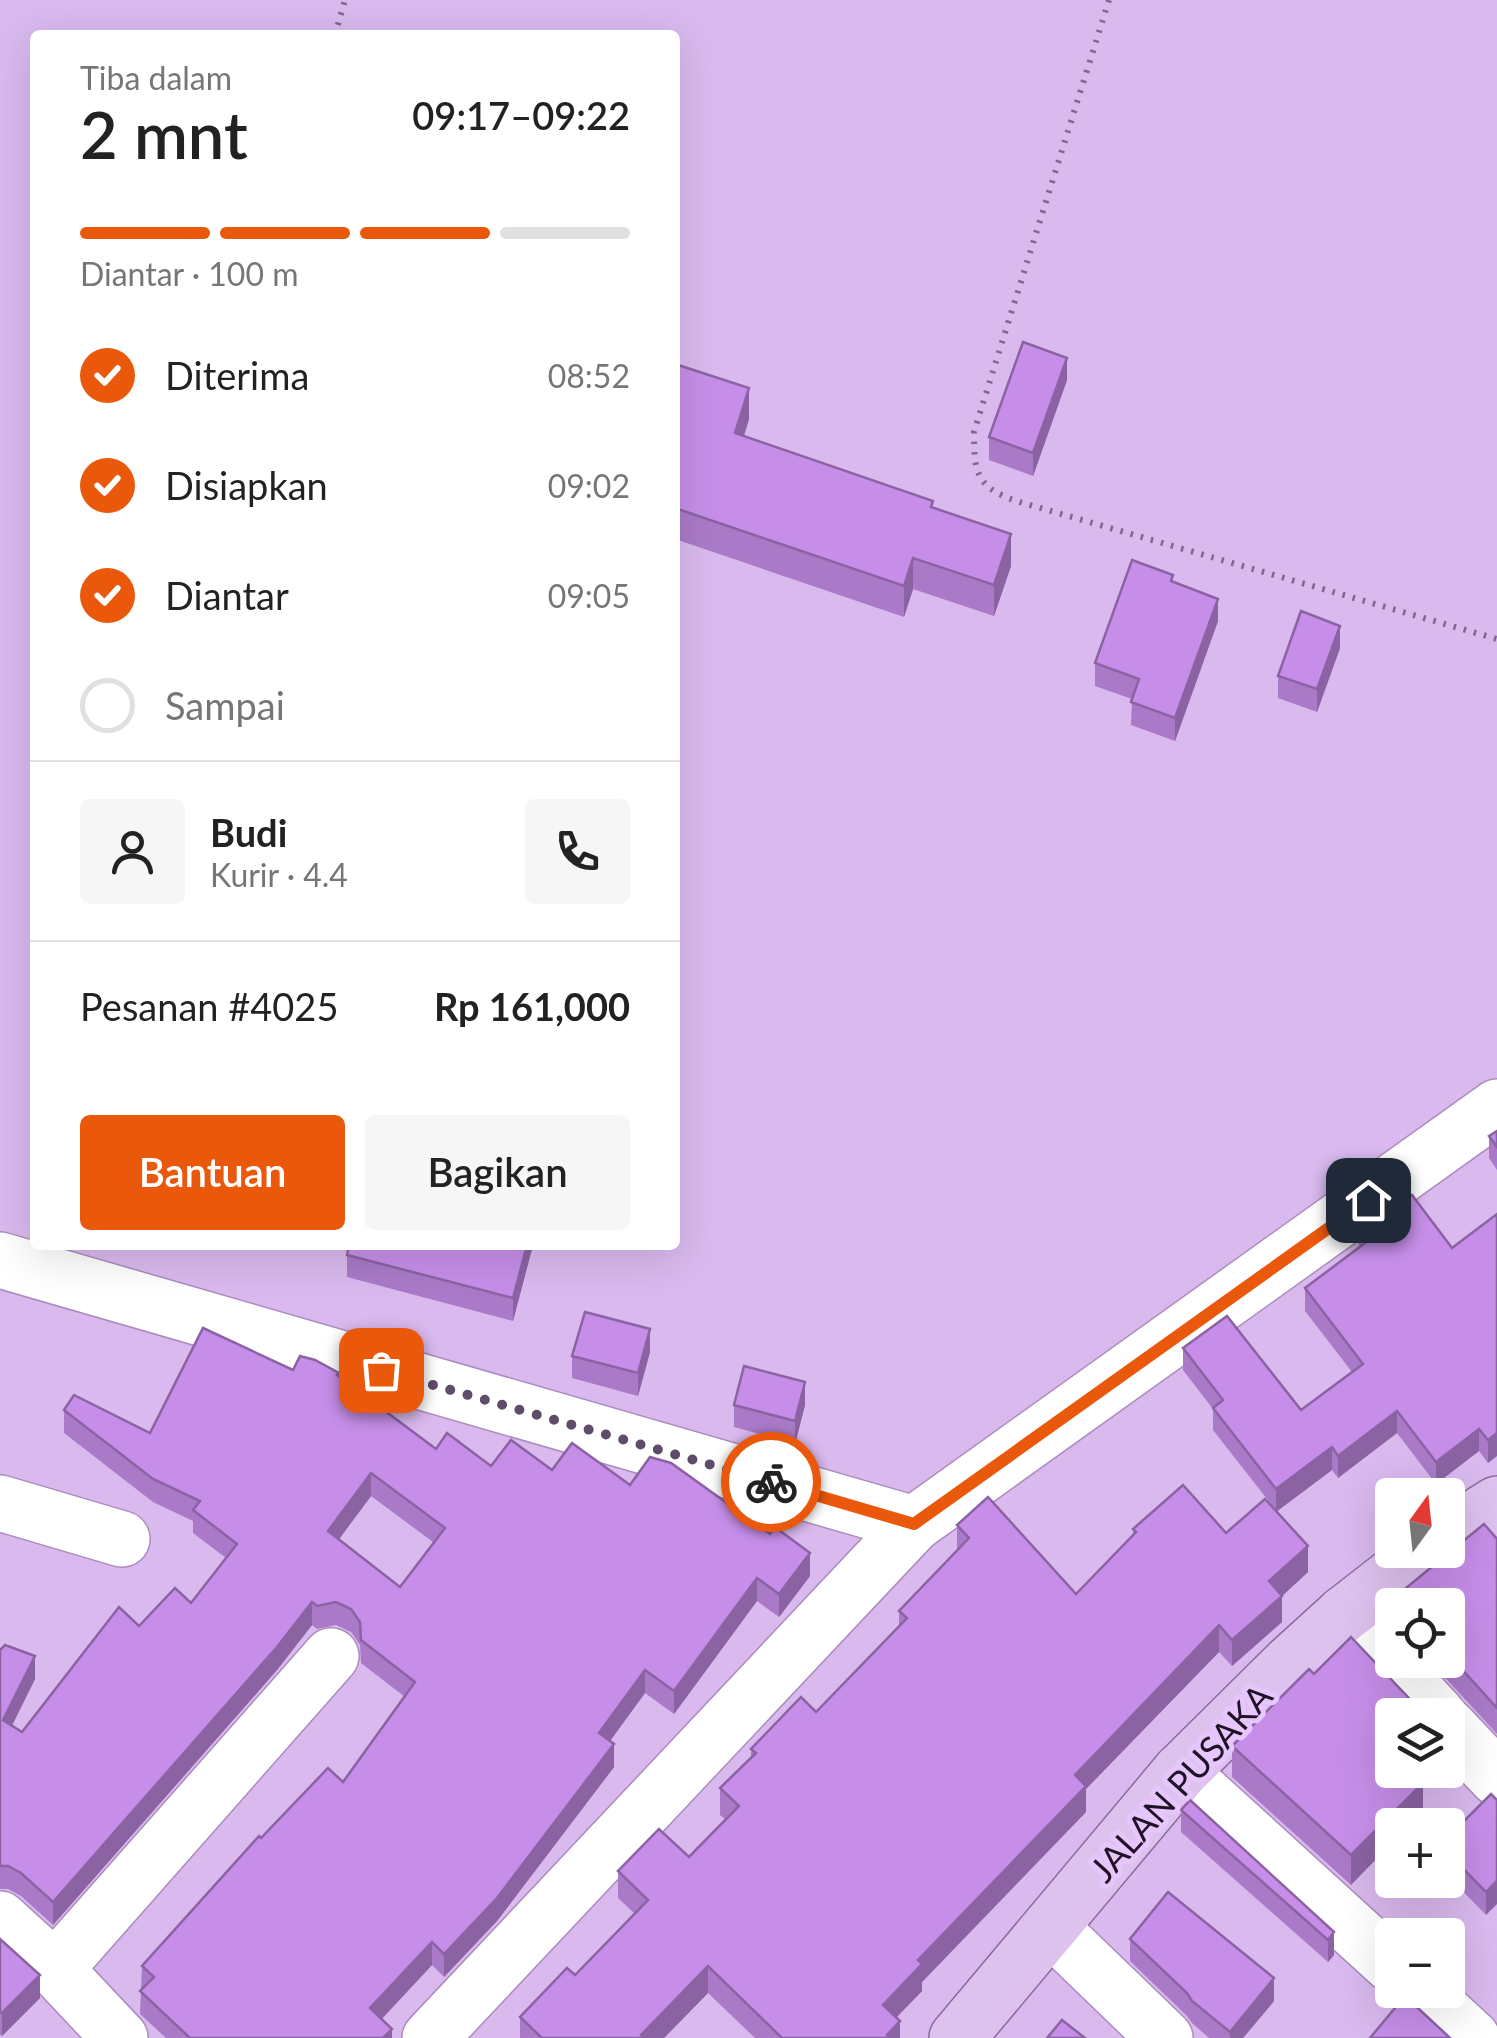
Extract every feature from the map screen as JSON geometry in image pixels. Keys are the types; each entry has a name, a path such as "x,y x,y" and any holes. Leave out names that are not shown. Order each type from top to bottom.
{"main road":[{"path":"1465,1524 1497,1504"},
{"name":"JALAN PUSAKA","path":"957,2038 1180,1772 1289,1664 1403,1568"}],"street":[{"path":"430,2038 914,1524 1497,1107"},
{"path":"0,1260 914,1524"},
{"path":"0,1503 122,1540"},
{"path":"1344,1614 1422,1698"},
{"path":"54,1969 331,1656"},
{"path":"1465,1744 1497,1778"},
{"path":"1180,1772 1375,1950"},
{"path":"0,1919 54,1969 100,2031"},
{"path":"1051,1928 1165,2038"},
{"path":"1440,2008 1472,2038"}],"path":[{"path":"336,30 345,0"},
{"path":"1109,0 974,432 977,474 996,494 1016,501 1497,639"}],"building":[{"path":"1023,342 1067,358 1033,453 989,437"},
{"path":"680,366 749,388 735,433 933,501 931,507 1011,534 994,585 913,558 904,586 680,510"},
{"path":"1132,560 1173,575 1171,581 1218,599 1175,718 1131,702 1139,679 1095,663"},
{"path":"1301,611 1340,626 1317,689 1278,676"},
{"path":"1497,1131 1497,1147 1489,1136"},
{"path":"1412,1195 1452,1248 1497,1214 1497,1433 1488,1440 1479,1429 1436,1462 1397,1411 1338,1456 1332,1447 1276,1489 1213,1408 1223,1400 1183,1348 1227,1316 1301,1410 1363,1364 1305,1288 1365,1243 1359,1234"},
{"path":"348,1250 526,1250 513,1298 347,1255"},
{"path":"585,1312 650,1329 638,1373 572,1356"},
{"path":"203,1328 293,1370 300,1356 315,1360 339,1373 436,1449 447,1433 491,1466 511,1440 552,1470 572,1443 630,1485 650,1457 671,1463 770,1534 775,1527 810,1553 779,1594 757,1578 674,1691 645,1670 599,1733 614,1744 497,1898 444,1954 432,1942 370,2008 392,2029 383,2038 190,2038 140,1991 154,1977 142,1966 259,1836 328,1768 343,1782 415,1682 361,1640 360,1622 351,1609 336,1602 317,1606 312,1602 53,1902 21,1873 0,1866 0,1650 5,1645 35,1656 3,1720 22,1732 119,1607 139,1626 175,1588 191,1603 237,1544 193,1510 200,1501 153,1479 64,1410 74,1395 150,1433","holes":["371,1473 445,1528 400,1587 328,1531"]},
{"path":"744,1366 805,1382 795,1421 734,1405"},
{"path":"1183,1485 1226,1533 1265,1499 1308,1546 1269,1581 1282,1596 1232,1640 1219,1625 1075,1775 1086,1786 918,1960 922,1964 883,2005 900,2021 887,2035 890,2038 782,2038 708,1966 641,2035 644,2038 542,2038 520,2017 567,1968 575,1975 648,1900 618,1871 659,1829 689,1857 739,1806 720,1788 756,1753 751,1749 801,1697 816,1712 907,1618 899,1611 969,1538 957,1525 988,1497 1076,1594 1136,1532 1133,1529"},
{"path":"1484,1524 1497,1539 1497,1708 1465,1673 1465,1588 1406,1588 1430,1568 1465,1568 1465,1540"},
{"path":"1351,1637 1375,1662 1375,1678 1390,1678 1409,1698 1375,1698 1375,1788 1418,1788 1398,1808 1375,1808 1375,1831 1351,1855 1232,1746 1309,1669 1314,1674"},
{"path":"1491,1794 1497,1800 1497,1881 1486,1892 1465,1870 1465,1820"},
{"path":"1190,1800 1334,1932 1328,1940 1181,1810"},
{"path":"1168,1892 1274,1978 1230,2032 1192,2001 1130,1939"},
{"path":"0,1939 40,1975 2,2013 0,2012"},
{"path":"1395,2008 1418,2008 1450,2038 1370,2038"},
{"path":"1062,2020 1085,2038 1047,2038"}],"way so far":[{"path":"381,1370 771,1482"}],"route":[{"path":"771,1482 914,1524 1368,1200"}]}
